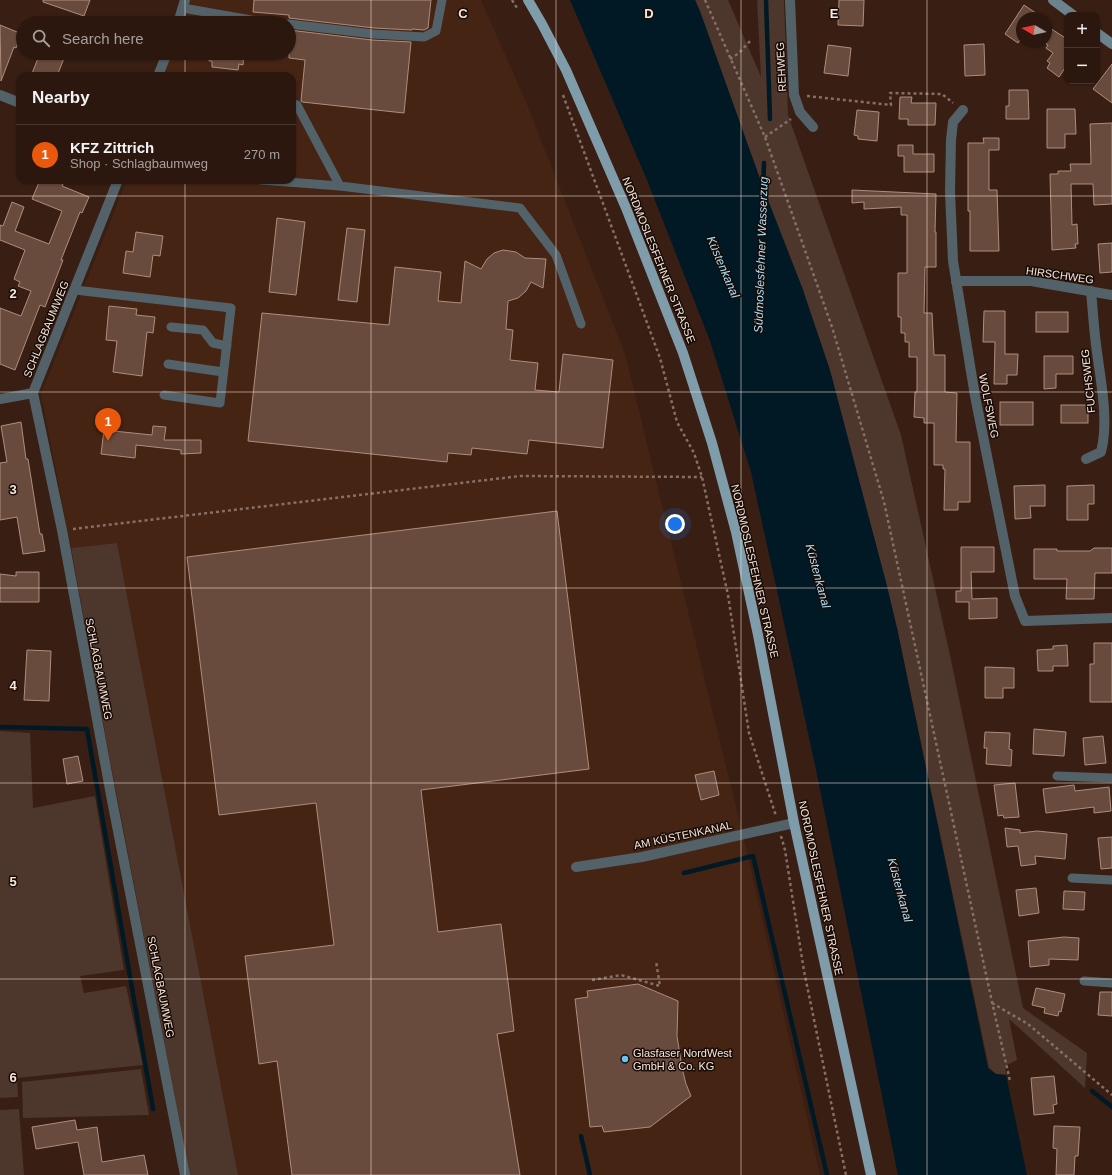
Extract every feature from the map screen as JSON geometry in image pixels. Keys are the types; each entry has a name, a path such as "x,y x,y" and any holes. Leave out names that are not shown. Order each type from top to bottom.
{"main road":[{"name":"NORDMOSLESFEHNER STRASSE","path":"528,0 570,77 626,208 683,353 712,443 736,532 758,635 794,823 871,1175"}],"street":[{"name":"REHWEG","path":"790,0 794,95 800,112 813,127"},
{"path":"1053,0 1069,12"},
{"path":"180,16 184,4"},
{"path":"1100,35 1112,44"},
{"path":"160,72 164,60"},
{"path":"0,95 16,101"},
{"name":"WOLFSWEG","path":"963,110 953,122 951,146 950,190 953,261 975,396 1015,596 1025,621 1112,618"},
{"name":"SCHLAGBAUMWEG","path":"116,184 33,393 62,530 111,795 185,1175"},
{"name":"HIRSCHWEG","path":"956,281 1031,281 1112,295"},
{"name":"FUCHSWEG","path":"1086,459 1101,452 1104,442 1104,398 1097,352 1091,291"},
{"path":"0,399 33,393"},
{"name":"AM KÜSTENKANAL","path":"576,867 642,857 794,823"}],"lane":[{"path":"296,25 373,34 424,37 436,31 442,0"},
{"path":"184,4 234,16"},
{"path":"296,105 340,186"},
{"path":"296,183 340,186 520,208 556,255 581,324"},
{"path":"74,290 231,308 220,403 164,395"},
{"path":"172,327 203,330 213,343 227,346"},
{"path":"168,364 223,372"},
{"path":"1057,776 1112,778"},
{"path":"1072,878 1112,880"},
{"path":"1084,981 1112,983"}],"path":[{"path":"512,0 520,12"},
{"path":"705,0 765,137 832,327 884,502 1010,1081"},
{"path":"730,59 739,53 751,40"},
{"path":"794,95 891,105 890,93 942,94 963,110"},
{"path":"562,94 660,358 677,422 694,452 702,477 728,595 749,733 779,826 785,850 804,971 846,1175"},
{"path":"765,137 800,112"},
{"path":"62,530 520,476 702,477"},
{"path":"592,980 621,975 660,986 656,961"},
{"path":"992,1002 1028,1024 1112,1095"}],"shaded area":[{"path":"191,0 481,0 526,102 625,354 747,852 820,1175 238,1175 117,543 71,548 41,394 125,184 296,184 296,72 165,72 170,60 296,60 296,16 185,16"},
{"path":"695,0 728,0 761,77 757,0 784,0 788,115 901,435 950,655 1023,1008 1087,1053 1085,1088 1009,1019 1017,1060 1005,1066 1006,1075 996,1074 989,1068 897,628 803,290 764,190"},
{"path":"117,543 238,1175 190,1175 109,755 71,548"},
{"path":"0,731 30,733 33,808 95,796 124,970 80,976 84,993 126,986 143,1065 17,1078 18,1097 0,1098"},
{"path":"141,1069 149,1115 23,1118 22,1082"},
{"path":"19,1109 24,1175 0,1175 0,1110"}],"water":[{"name":"Küstenkanal","path":"570,0 695,0 700,11 764,190 803,290 830,370 897,628 988,1068 996,1074 1006,1075 1027,1175 898,1175 815,765 751,472 710,341 647,180"}],"building":[{"path":"43,0 90,0 84,16 43,2"},
{"path":"254,0 431,0 428,28 424,30 374,28 296,19 296,16 289,15 253,12"},
{"path":"839,0 864,0 863,26 838,25"},
{"path":"1024,5 1034,12 1019,12"},
{"path":"1016,17 1016,42 1005,34"},
{"path":"0,25 16,32 16,48 14,47 1,81"},
{"path":"1052,29 1064,37 1064,70 1059,77 1047,68 1050,63 1047,61 1053,53 1046,48 1052,48"},
{"path":"296,31 372,40 411,42 404,113 302,102 305,60 296,59"},
{"path":"984,44 985,75 965,76 964,45"},
{"path":"828,45 851,48 848,76 824,73"},
{"path":"37,60 63,60 59,72 33,72"},
{"path":"243,60 243,65 239,64 238,70 212,67 212,61 209,61"},
{"path":"1112,64 1112,103 1093,89 1097,84 1100,84 1100,80"},
{"path":"1009,90 1028,90 1029,119 1006,119 1006,106 1009,106"},
{"path":"900,97 912,97 911,103 936,103 935,125 908,125 908,119 899,119"},
{"path":"1047,109 1075,109 1076,134 1065,134 1065,148 1047,148"},
{"path":"857,110 879,112 877,141 858,139 858,136 854,135"},
{"path":"1112,123 1112,204 1094,205 1093,184 1071,184 1072,225 1077,224 1078,244 1075,244 1076,248 1052,250 1050,174 1058,174 1058,171 1071,171 1070,164 1091,164 1090,124"},
{"path":"983,138 999,138 999,150 989,150 989,190 997,190 999,251 970,251 970,211 968,211 968,143 984,143"},
{"path":"898,145 913,145 913,154 934,154 934,172 904,172 904,156 898,156"},
{"path":"38,184 63,184 62,186 89,197 82,213 80,212 61,260 63,260 45,307 40,305 15,370 0,364 0,308 21,316 31,291 18,286 20,282 14,279 25,250 0,240 0,225 3,226 12,202 24,207 15,231 49,244 62,211 32,199"},
{"path":"852,190 936,194 936,267 925,267 924,313 932,313 934,355 945,355 945,392 957,393 956,442 970,442 970,502 958,502 958,510 944,510 945,469 943,469 943,465 934,465 934,423 924,423 924,418 914,417 915,392 917,392 917,357 909,357 909,342 905,342 905,333 901,333 901,317 898,317 898,273 907,273 907,215 901,215 901,207 864,209 864,202 852,203"},
{"path":"277,218 305,222 296,295 269,292"},
{"path":"347,228 365,230 357,302 338,300"},
{"path":"136,232 163,236 160,256 153,255 150,277 123,273 126,251 133,252"},
{"path":"1112,243 1112,272 1100,273 1098,244"},
{"path":"503,250 516,252 525,258 546,259 543,288 531,282 526,291 518,298 508,301 506,329 513,330 510,360 538,363 535,390 559,392 563,354 613,360 603,448 529,440 527,454 472,448 471,455 448,453 447,462 248,441 262,313 389,325 395,267 441,272 438,301 461,303 465,261 481,269 487,259 494,253"},
{"path":"109,306 137,309 136,315 155,317 153,333 147,332 142,376 113,372 117,341 106,340"},
{"path":"984,311 1005,311 1005,354 1018,354 1017,375 1007,375 1007,384 994,384 995,342 983,342"},
{"path":"1036,312 1068,312 1068,332 1036,332"},
{"path":"1044,356 1073,356 1073,374 1056,374 1056,388 1044,389"},
{"path":"1000,402 1033,402 1033,425 1000,425"},
{"path":"1061,405 1088,405 1088,423 1061,423"},
{"path":"21,422 26,459 28,459 40,534 42,534 45,551 23,554 17,517 0,520 0,463 7,462 1,426"},
{"path":"153,426 166,427 164,440 201,440 201,453 181,454 181,450 136,445 135,458 101,454 104,430 152,435"},
{"path":"1045,485 1045,506 1030,506 1031,518 1015,519 1014,486"},
{"path":"1094,485 1094,504 1088,504 1088,520 1067,520 1067,486"},
{"path":"557,511 589,769 421,790 438,932 501,924 514,1031 497,1034 520,1175 292,1175 277,1061 259,1064 245,956 334,945 316,803 219,815 187,557"},
{"path":"961,547 994,547 994,572 971,572 972,599 997,598 997,618 969,619 969,602 956,602 956,591 961,591"},
{"path":"1094,548 1112,548 1112,573 1095,573 1094,599 1066,599 1067,579 1034,579 1034,549 1090,551"},
{"path":"16,572 39,572 39,602 0,602 0,574 16,576"},
{"path":"1094,643 1112,643 1112,702 1090,702 1090,664 1094,664"},
{"path":"1067,645 1068,666 1053,666 1053,671 1038,671 1037,650 1053,649 1053,646"},
{"path":"27,650 51,651 49,701 24,700"},
{"path":"985,667 1014,668 1014,688 1003,688 1003,698 985,698"},
{"path":"1034,729 1066,732 1064,756 1033,754"},
{"path":"985,732 1010,733 1009,749 1012,750 1011,766 986,764 987,748 984,748"},
{"path":"1103,736 1106,763 1085,765 1083,738"},
{"path":"78,756 83,781 67,784 63,759"},
{"path":"714,771 719,795 701,800 695,775"},
{"path":"1015,783 1019,817 1004,818 1003,815 998,816 994,785"},
{"path":"1074,785 1075,791 1109,787 1111,811 1094,813 1094,807 1046,813 1043,789"},
{"path":"1005,828 1020,830 1020,833 1037,831 1067,834 1065,859 1035,856 1036,864 1021,866 1018,846 1007,847"},
{"path":"1112,837 1112,868 1101,869 1098,838"},
{"path":"1036,888 1039,913 1019,916 1016,890"},
{"path":"1064,891 1085,892 1084,910 1063,909"},
{"path":"1064,937 1079,938 1078,960 1049,959 1049,965 1030,967 1028,941"},
{"path":"638,984 678,1001 677,1036 682,1068 691,1096 650,1127 604,1132 602,1126 590,1127 575,999 588,997 587,991"},
{"path":"1036,988 1065,994 1061,1012 1059,1011 1058,1016 1044,1013 1045,1008 1032,1005"},
{"path":"1100,992 1112,992 1112,1016 1098,1015"},
{"path":"1054,1076 1057,1104 1053,1105 1054,1113 1034,1115 1031,1078"},
{"path":"75,1120 77,1130 97,1127 102,1162 144,1155 148,1175 84,1175 78,1142 36,1149 32,1127"},
{"path":"1054,1126 1080,1127 1078,1156 1075,1156 1074,1175 1056,1175 1057,1149 1053,1148"}],"waterway":[{"name":"Südmoslesfehner Wasserzug","path":"766,0 770,119"},
{"name":"Südmoslesfehner Wasserzug","path":"763,192 764,163"},
{"path":"0,727 87,729 153,1109"},
{"path":"684,873 753,856 827,1175"},
{"path":"1092,1091 1112,1107"},
{"path":"581,1136 590,1175"}],"place":[{"name":"KFZ Zittrich","path":"108,441"},
{"name":"Glasfaser NordWest GmbH & Co. KG","path":"625,1059"}]}
